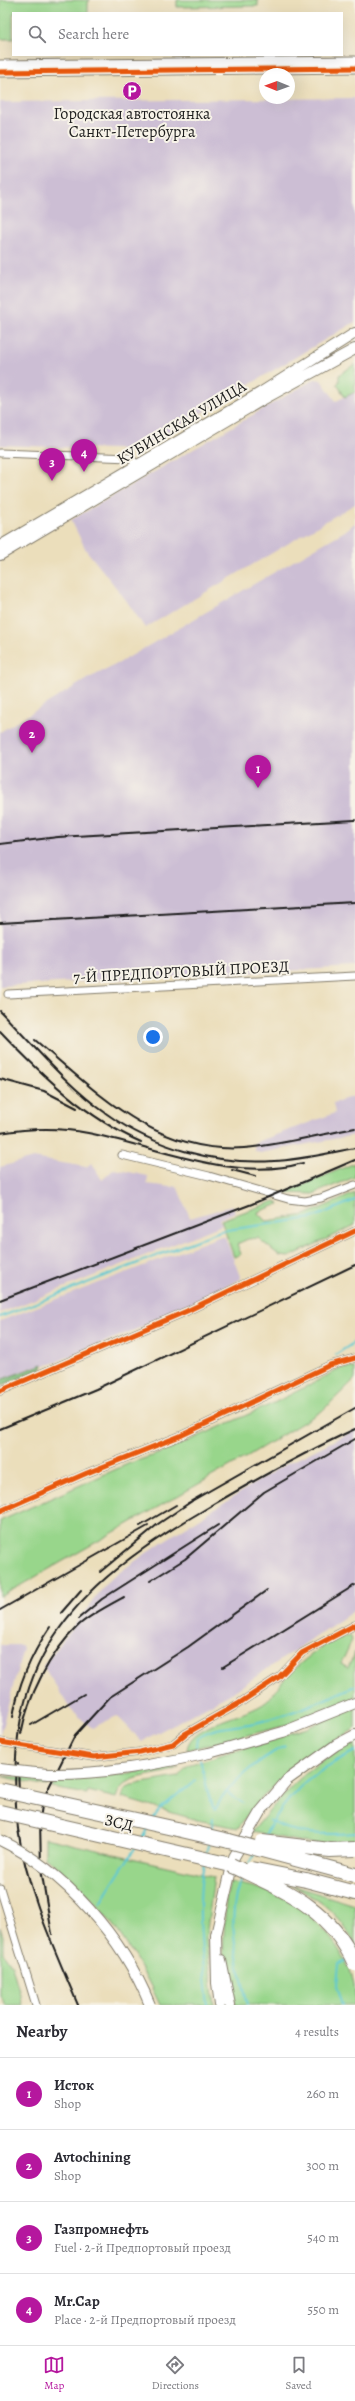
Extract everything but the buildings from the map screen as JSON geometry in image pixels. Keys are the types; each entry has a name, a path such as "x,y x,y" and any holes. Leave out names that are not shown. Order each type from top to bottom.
{"highway":[{"name":"ЗСД","path":"0,1790 229,1841"},
{"name":"ЗСД","path":"0,1812 231,1865"},
{"path":"229,1841 253,1841 330,1850 355,1849"},
{"path":"229,1841 355,1875"},
{"path":"231,1865 306,1880 355,1893"},
{"path":"231,1865 290,1894 315,1909 332,1926 348,1949 355,1964"}],"main road":[{"name":"КУБИНСКАЯ УЛИЦА","path":"0,555 355,333"},
{"name":"КУБИНСКАЯ УЛИЦА","path":"0,546 354,350"},
{"path":"0,1769 49,1774 140,1766 209,1753 283,1732 355,1703"},
{"path":"220,2005 215,1947 219,1914 234,1857 260,1812 282,1785 297,1772 355,1735"},
{"path":"0,1840 45,1867 72,1890 99,1920 126,1960 150,2005"},
{"path":"219,1914 219,1947 230,2005"}],"street":[{"path":"0,65 355,61"},
{"path":"0,72 355,68"},
{"path":"0,453 130,458 141,468"},
{"name":"7-Й ПРЕДПОРТОВЫЙ ПРОЕЗД","path":"8,994 355,976"},
{"path":"122,1155 209,1176 288,1199 305,1201 321,1198 355,1184"},
{"path":"0,1391 187,1311 355,1231"},
{"path":"0,1511 88,1472 180,1436 330,1365 355,1358"},
{"path":"0,1742 45,1748 78,1756 117,1755 173,1744 185,1734 238,1704 279,1677 302,1653 355,1625"},
{"path":"0,1888 36,2005"}],"shaded area":[{"path":"355,98 355,322 139,450 0,445 0,102 259,99 259,104 295,104 295,99"},
{"path":"315,379 321,380 336,401 355,392 355,504 145,628 126,600 86,550 71,520"},
{"path":"355,523 355,967 0,986 0,732 87,679 119,663 345,531"},
{"path":"355,1093 355,1135 260,1153 255,1151 254,1143 335,1113 333,1103 354,1096"},
{"path":"33,1158 86,1167 92,1163 102,1180 114,1169 148,1176 147,1184 171,1187 177,1186 190,1218 232,1206 235,1212 219,1219 222,1225 0,1313 0,1167"},
{"path":"221,1236 225,1237 241,1279 154,1322 51,1364 35,1366 0,1380 0,1321"},
{"path":"355,1430 355,1610 230,1694 142,1741 117,1716 92,1728 71,1710 43,1666 109,1580 162,1542 277,1469"},
{"path":"0,1645 22,1645 23,1649 0,1735"}],"green space":[{"path":"0,0 88,0 88,12 12,12 12,39 0,39"},
{"path":"177,0 258,0 258,6 177,7"},
{"path":"355,364 355,392 345,397 337,384 339,382 339,375"},
{"path":"355,1163 355,1177 313,1194 284,1193"},
{"path":"355,1193 355,1225 289,1257 280,1256 258,1238 248,1239 237,1244 241,1254 234,1257 221,1220 275,1201 279,1204 258,1212 259,1215 267,1221 305,1215"},
{"path":"43,1364 42,1369 0,1386 0,1380"},
{"path":"342,1368 355,1368 355,1379 322,1411 246,1457 0,1597 0,1521 130,1463 161,1453 274,1403"},
{"path":"350,1635 352,1640 341,1664 348,1668 355,1652 355,1698 284,1726 187,1750 190,1741 198,1733 208,1727 258,1707 266,1702 281,1683 304,1660 332,1641"},
{"path":"355,1706 355,1729 338,1738 290,1771 249,1812 238,1828 197,1820 122,1798 125,1789 136,1784 178,1777 188,1765 307,1728"},
{"path":"355,1742 355,1843 314,1844 252,1832 276,1803 313,1767 327,1757"},
{"path":"179,1767 171,1771 134,1779 126,1783 120,1789 116,1798 88,1791 87,1794 52,1788 56,1778 98,1777"},
{"path":"0,1776 49,1778 47,1786"},
{"path":"45,1838 214,1877 206,1937 214,2005 160,2005 137,1961 112,1924 98,1906 65,1873 45,1857"},
{"path":"230,1882 272,1893 286,1899 308,1914 328,1935 344,1959 354,1984 355,2005 236,2005 223,1951 226,1900"},
{"path":"291,1885 355,1905 355,1945 343,1925 329,1909 312,1896"},
{"path":"0,1927 3,1936 3,1953 12,1966 23,2005 6,2005 0,1996"}],"waterway":[{"path":"0,1317 220,1231 312,1218 355,1200"},
{"path":"335,1355 355,1342"},
{"path":"196,1746 197,1738 211,1731 251,1724 284,1715 355,1686"},
{"path":"200,1759 211,1804 215,1810 228,1790 236,1781 255,1765 285,1746"},
{"path":"264,1837 273,1821 291,1796 313,1776 339,1759 355,1751"},
{"path":"153,1819 160,1809 195,1780"},
{"path":"227,1792 243,1803"},
{"path":"211,1832 213,1819"},
{"path":"269,1820 300,1832 322,1834 355,1833"},
{"path":"141,1840 148,1828"},
{"path":"206,1853 209,1842"},
{"path":"100,1903 135,1848"},
{"path":"249,1863 255,1853"},
{"path":"204,1863 201,1880 200,1916 202,1952 208,2005"},
{"path":"243,1876 237,1890 233,1923 237,1957 248,2005"},
{"path":"343,2005 337,1985 339,1964 348,1961"}],"railway":[{"path":"0,844 58,837 355,820"},
{"path":"0,923 355,903"},
{"path":"0,1011 51,1065 92,1103 125,1126 165,1145 209,1157 252,1162 294,1159 355,1148"},
{"path":"0,1031 65,1094 102,1121 141,1142"},
{"path":"35,1040 81,1080 129,1116 155,1130 183,1141 212,1147 258,1147 355,1128"},
{"path":"0,1079 44,1091 77,1108"},
{"path":"0,1133 44,1129 77,1131 222,1166 250,1169 277,1168 303,1163"},
{"path":"0,1300 252,1204 355,1160"},
{"path":"232,1170 255,1176"},
{"path":"0,1429 96,1389 355,1265"},
{"path":"188,1503 355,1408"},
{"path":"78,2005 42,1919 28,1875 18,1829 15,1771 21,1720 34,1676 54,1636 82,1601 116,1569 157,1539 222,1499 297,1458 355,1429"},
{"path":"150,1581 185,1559 264,1492 355,1439"},
{"path":"100,1572 158,1524 192,1501"},
{"path":"140,1526 176,1505"},
{"path":"79,1618 102,1599 218,1525"},
{"path":"0,1610 148,1526"},
{"path":"223,1667 355,1585"},
{"path":"61,1613 81,1590"},
{"path":"52,1934 41,1869 40,1819 43,1799 75,1735 110,1697 188,1647 267,1590"},
{"path":"21,1734 34,1691 57,1650 86,1619 124,1597"},
{"path":"13,1717 18,1693 26,1670 50,1627"},
{"path":"31,1725 84,1694"},
{"path":"18,1764 19,1794"}],"cycle path":[{"path":"0,72 355,68"},
{"path":"0,1391 187,1311 355,1231"},
{"path":"0,1511 87,1473 180,1436 330,1365 355,1358"},
{"path":"0,1742 94,1757 140,1752 173,1744 185,1734 238,1704 279,1677 302,1653 355,1625"}],"place":[{"name":"Городская автостоянка Санкт-Петербурга","path":"132,91"},
{"name":"Mr.Cap","path":"84,472"},
{"name":"Газпромнефть","path":"52,481"},
{"name":"Avtochining","path":"32,753"},
{"name":"Исток","path":"258,788"}]}
